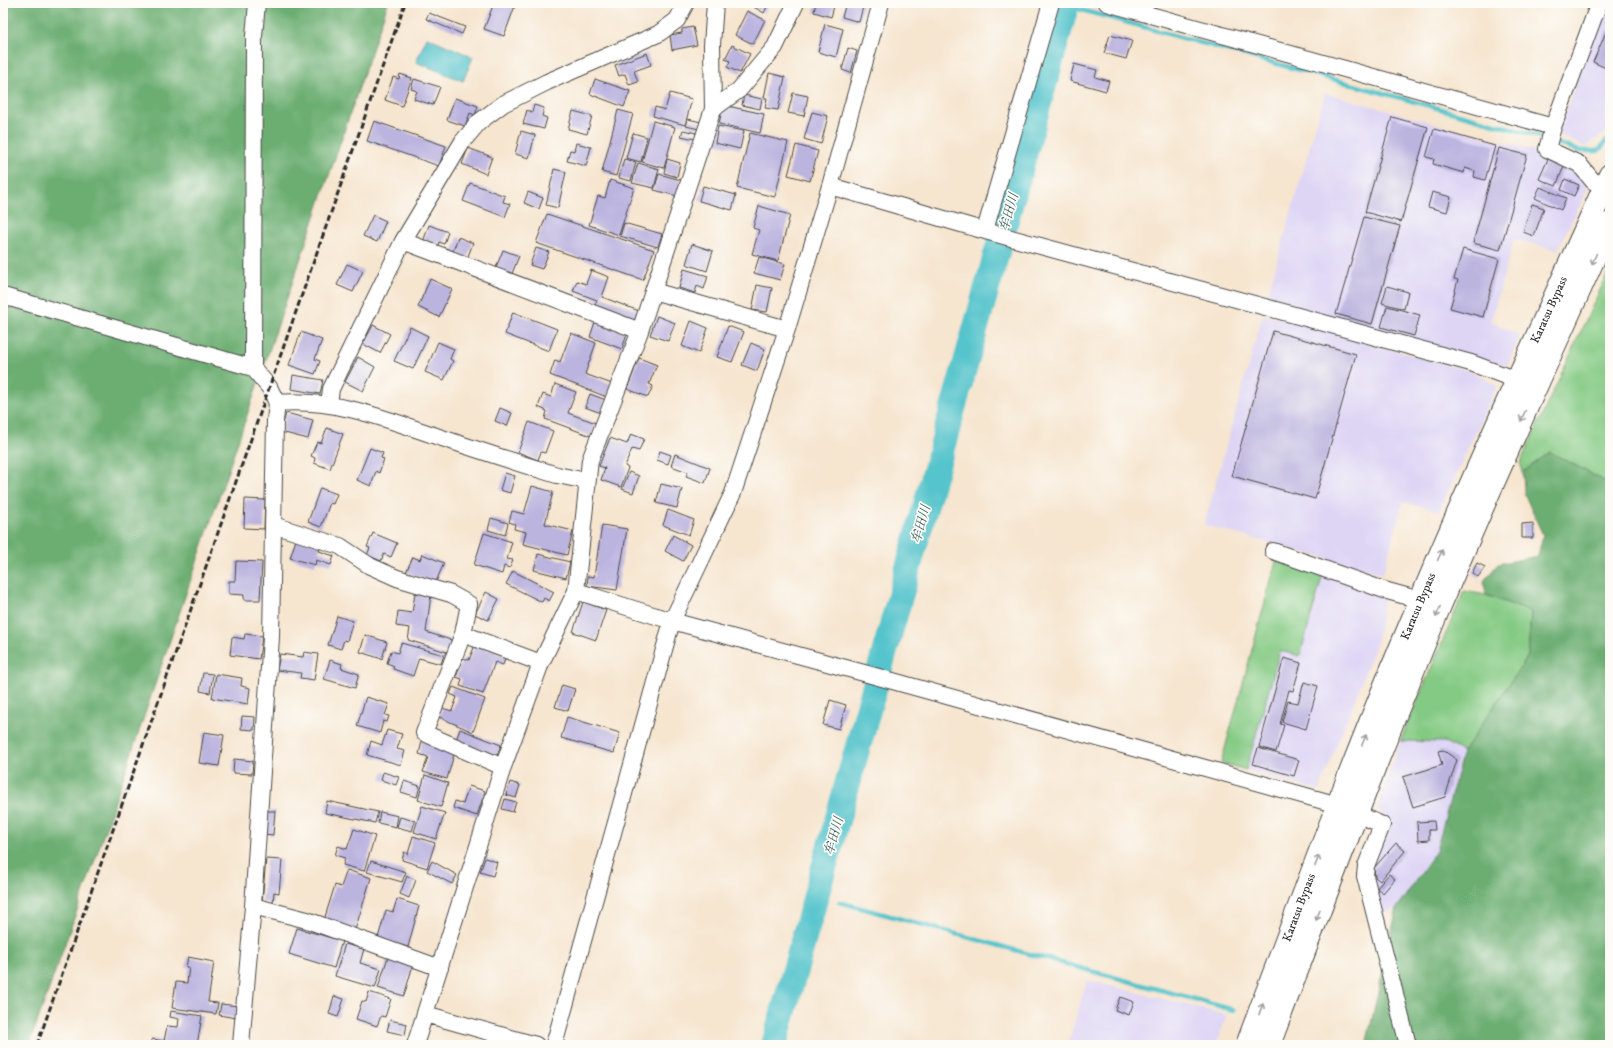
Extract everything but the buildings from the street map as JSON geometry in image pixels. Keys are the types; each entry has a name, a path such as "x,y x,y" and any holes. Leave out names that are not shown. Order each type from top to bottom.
{"highway":[{"name":"Karatsu Bypass","path":"1247,1045 1347,809 1440,607 1526,383 1607,182"},
{"name":"Karatsu Bypass","path":"1269,1045 1347,809 1420,600 1526,383 1610,224"}],"street":[{"path":"252,368 254,44 257,3"},
{"path":"329,404 331,389 403,241 463,141 479,122 503,104 547,82 658,34 677,20 686,3"},
{"path":"416,1045 503,766 541,663 576,591 590,460 640,330 713,109 712,45 715,3"},
{"path":"713,109 739,90 774,48 796,3"},
{"path":"554,1045 672,621 733,493 787,329 830,186 882,3"},
{"path":"987,231 1051,3"},
{"path":"1107,3 1551,136"},
{"path":"1599,3 1547,149 1579,164 1593,181 1607,182"},
{"path":"830,186 1008,237 1471,364 1526,383"},
{"path":"403,241 640,330"},
{"path":"653,291 787,329"},
{"path":"3,296 252,368 268,386 277,403 275,421 271,637 253,906 240,1045"},
{"path":"277,403 300,401 329,404 375,416 557,475 587,481"},
{"path":"273,525 340,546 370,566 397,578 451,594 469,604 463,634 424,734 503,766"},
{"path":"1273,551 1384,590 1420,600"},
{"path":"576,591 672,621 887,679 1347,809 1382,825 1366,866 1365,876 1408,1045"},
{"path":"463,634 541,663"},
{"path":"253,906 306,920 440,968"},
{"path":"425,1014 536,1045"}],"shaded area":[{"path":"1604,3 1610,3 1610,130 1584,147 1558,134"},
{"path":"1325,93 1539,152 1576,169 1588,189 1557,250 1514,239 1491,321 1520,336 1507,366 1266,301"},
{"path":"1263,314 1473,372 1497,386 1439,511 1403,502 1383,574 1204,525"},
{"path":"1323,574 1384,596 1377,642 1319,791 1246,770 1280,650 1300,656"},
{"path":"1400,741 1445,742 1463,752 1436,851 1397,908 1379,915 1368,874 1387,821 1377,808"},
{"path":"1087,980 1227,1015 1216,1045 1068,1045"}],"green space":[{"path":"3,3 388,3 96,857 29,1045 3,1045"},
{"path":"1610,268 1610,484 1550,452 1523,472 1520,463"},
{"path":"1550,452 1610,484 1610,1045 1366,1045 1397,908 1436,851 1463,752 1528,656 1531,612 1486,595 1484,581 1498,564 1538,556 1543,535 1524,493 1523,472"},
{"path":"1277,558 1323,574 1300,656 1280,651 1246,770 1221,763"},
{"path":"1464,591 1486,595 1531,612 1528,656 1463,752 1445,742 1400,741"}],"water":[{"path":"427,37 473,57 463,81 416,62"}],"waterway":[{"name":"牟田川","path":"774,1045 1067,3"},
{"path":"1067,6 1535,135 1579,151 1598,151 1610,137"},
{"path":"839,902 1234,1010"}],"railway":[{"path":"37,1045 405,3"}]}
